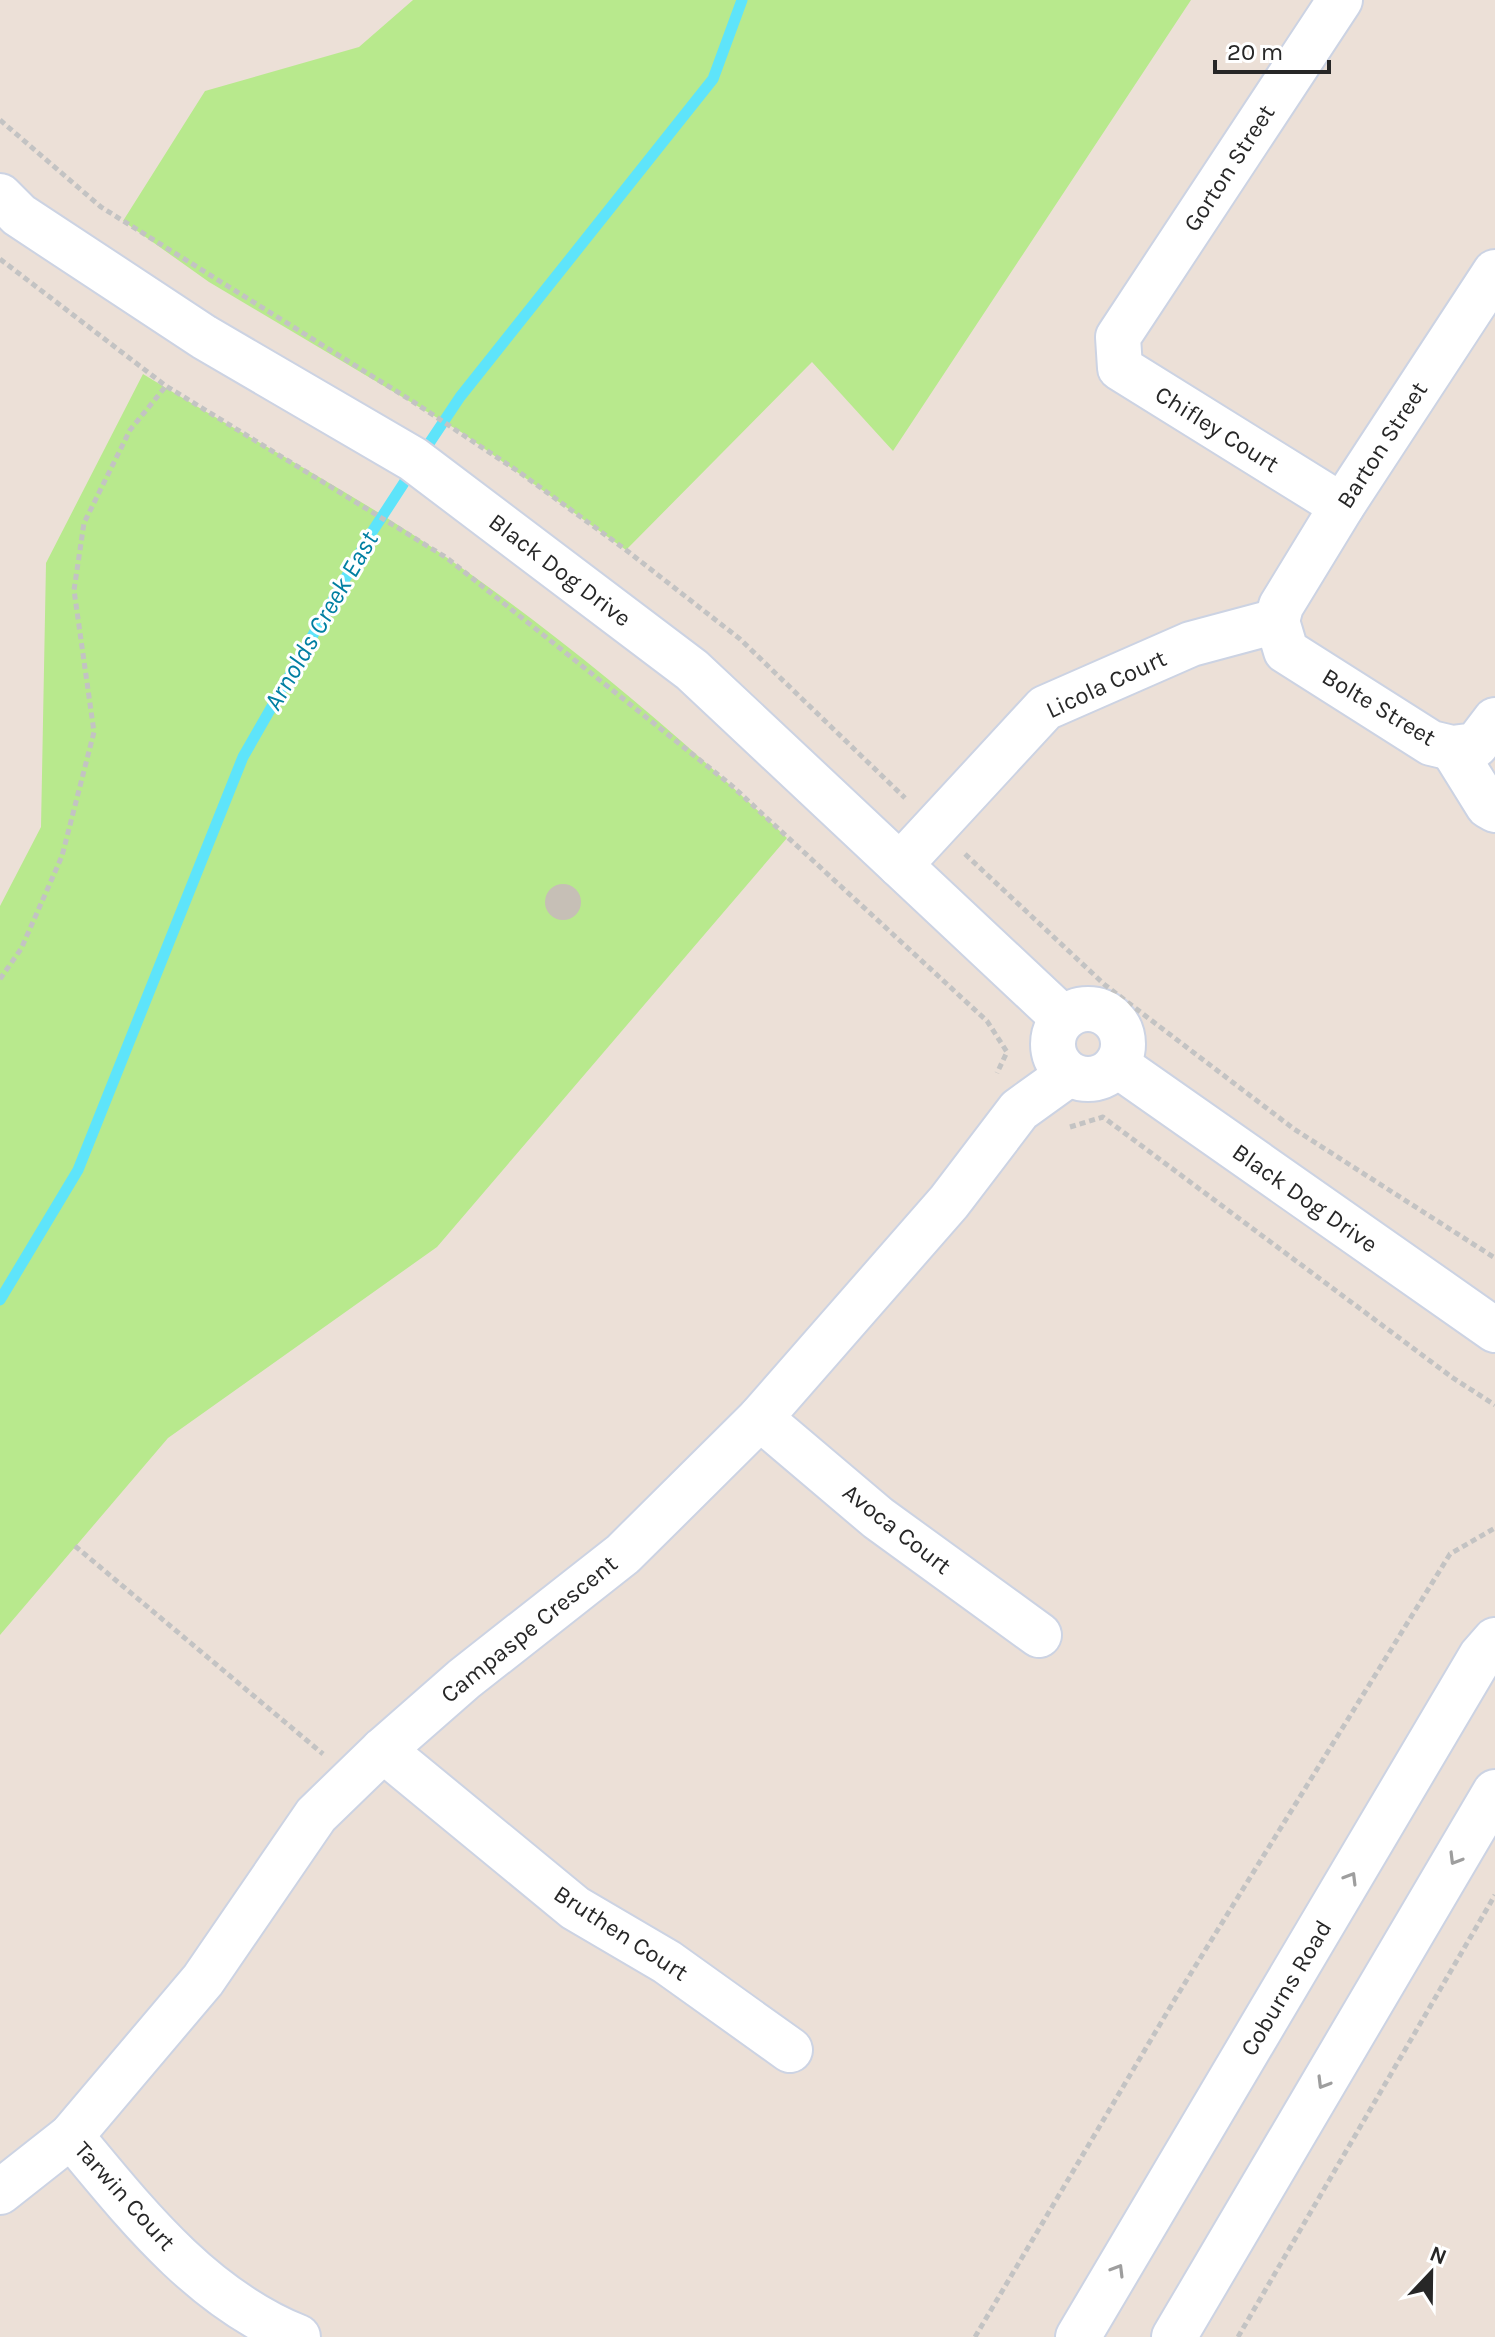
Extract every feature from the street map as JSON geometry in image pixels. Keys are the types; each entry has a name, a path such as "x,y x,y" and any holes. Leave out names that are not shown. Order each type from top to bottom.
{"street":[{"name":"Gorton Street","path":"1118,337 1340,0"},
{"name":"Black Dog Drive","path":"0,196 19,215 204,337 413,459 692,670 1063,1018"},
{"name":"Barton Street","path":"1277,621 1281,606 1342,506 1495,272"},
{"name":"Chifley Court","path":"1118,337 1120,368 1342,506"},
{"name":"Licola Court","path":"900,865 1045,708 1191,644 1277,621"},
{"name":"Bolte Street","path":"1277,621 1286,651 1431,743 1452,748 1476,745 1495,720"},
{"path":"1452,748 1488,806 1495,810"},
{"path":"1096,1009 1116,1021 1124,1043 1117,1065 1110,1073 1090,1080 1069,1074 1055,1058 1053,1047 1057,1027 1063,1018 1073,1011 1096,1009"},
{"name":"Black Dog Drive","path":"1117,1065 1495,1330"},
{"name":"Campaspe Crescent","path":"0,2192 71,2136 203,1980 316,1815 464,1679 623,1554 760,1418 949,1202 1019,1110 1069,1074"},
{"name":"Avoca Court","path":"760,1418 878,1518 1039,1635"},
{"name":"Coburns Road","path":"1087,2334 1481,1656 1495,1640"},
{"name":"Bruthen Court","path":"368,1764 575,1908 667,1962 790,2050"},
{"path":"1174,2337 1495,1792"},
{"name":"Tarwin Court","path":"71,2136 150,2231 208,2283 278,2329 298,2337"}],"path":[{"path":"0,120 101,207 465,436 626,550 740,639 1105,985 1294,1129 1495,1258"},
{"path":"0,259 166,386 447,558 731,785 987,1021 1007,1052 990,1088 1019,1110 1056,1131 1103,1117 1453,1378 1495,1405"},
{"path":"0,979 21,949 62,856 94,732 74,590 84,523 130,430 166,386"},
{"path":"975,2337 1175,1999 1450,1554 1495,1528"},
{"path":"75,1546 368,1764"},
{"path":"1238,2337 1495,1895"}],"green space":[{"path":"413,0 1191,0 893,451 812,362 626,550 461,432 209,282 123,221 205,91 359,47"},
{"path":"143,374 359,501 477,579 614,684 702,759 787,838 437,1247 168,1438 0,1635 0,906 41,827 46,563"}],"building":[{"path":"563,884 576,889 581,902 576,915 563,920 550,915 545,902 550,889"}],"waterway":[{"name":"Arnolds Creek East","path":"422,454 460,397 713,79 742,0"},
{"name":"Arnolds Creek East","path":"0,1300 78,1170 243,757 372,532 413,469"}]}
